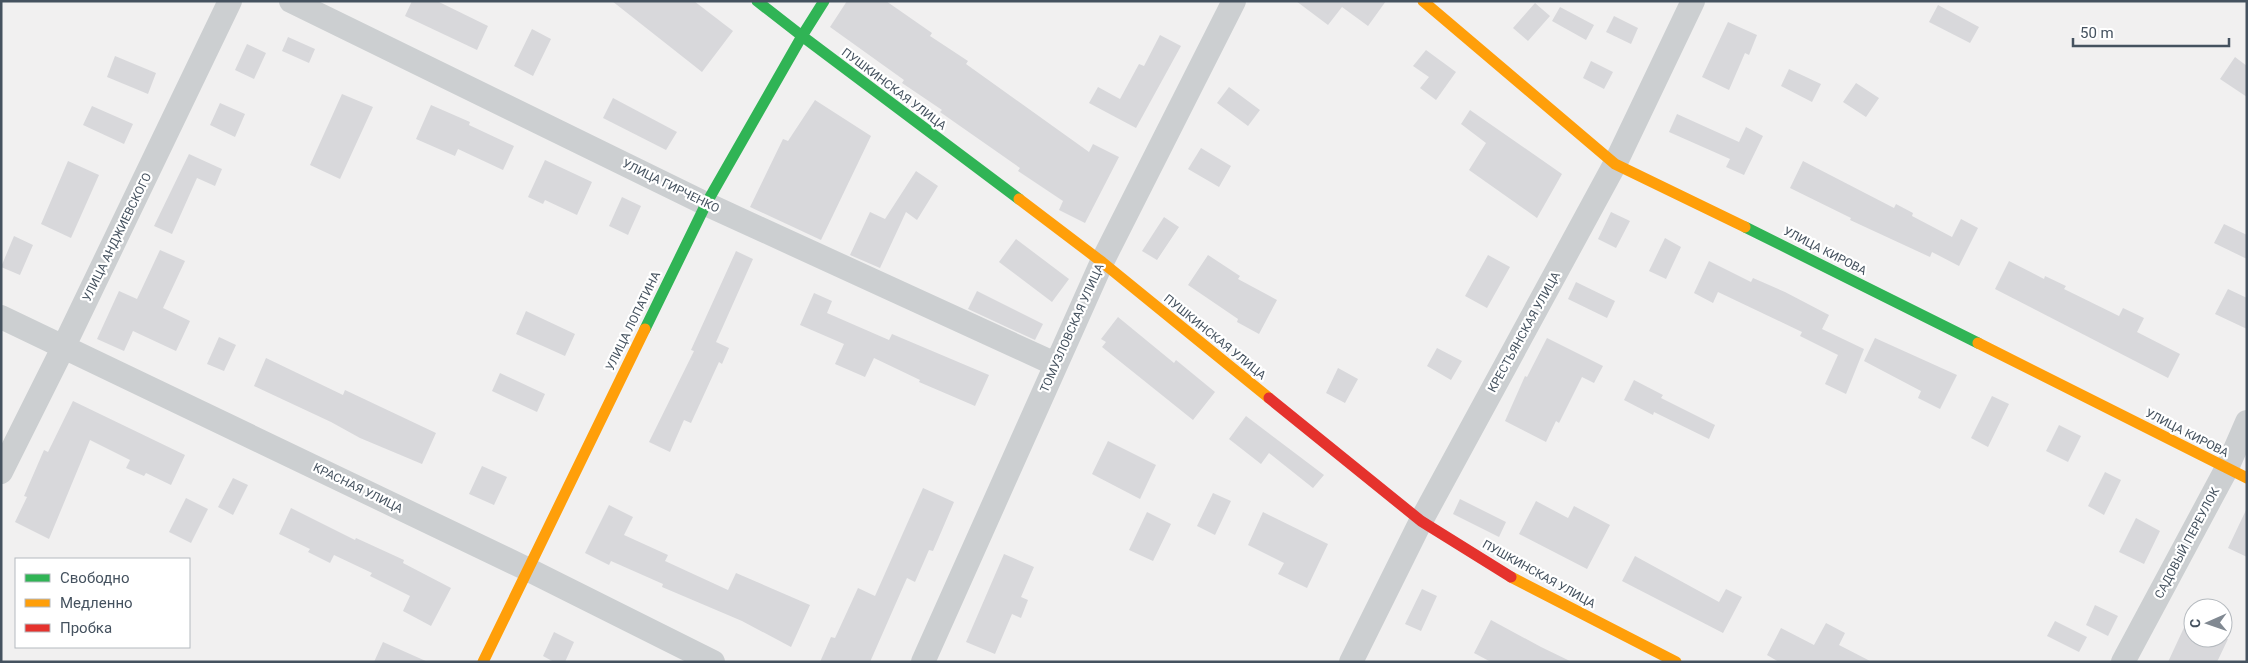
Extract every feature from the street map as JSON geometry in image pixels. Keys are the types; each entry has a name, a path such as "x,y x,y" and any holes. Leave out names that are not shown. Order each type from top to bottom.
{"street":[{"name":"УЛИЦА АНДЖИЕВСКОГО","path":"1,472 64,346 230,1"},
{"name":"УЛИЦА ГИРЧЕНКО","path":"291,1 706,204 1055,364"},
{"name":"ПУШКИНСКАЯ УЛИЦА","path":"757,1 1102,262 1421,521 1506,575 1676,662"},
{"name":"УЛИЦА ЛОПАТИНА","path":"483,662 706,204 824,1"},
{"name":"ТОМУЗЛОВСКАЯ УЛИЦА","path":"923,662 1102,262 1234,1"},
{"name":"УЛИЦА КИРОВА","path":"1423,1 1615,164 1776,242 2237,473"},
{"name":"КРЕСТЬЯНСКАЯ УЛИЦА","path":"1351,662 1421,521 1615,164 1694,1"},
{"name":"КРАСНАЯ УЛИЦА","path":"1,317 527,569 713,662"},
{"name":"САДОВЫЙ ПЕРЕУЛОК","path":"2123,662 2237,473 2247,422"}],"building":[{"path":"412,1 437,1 488,26 477,50 405,16"},
{"path":"612,1 694,1 733,31 702,72"},
{"path":"847,1 886,1 932,33 930,36 968,61 966,64 1089,152 1093,144 1119,157 1085,223 1059,210 1063,201 1018,171 1020,168 940,112 942,110 902,83 904,80 830,27"},
{"path":"1296,1 1386,1 1368,26 1342,7 1328,25"},
{"path":"1535,3 1550,16 1528,41 1513,28"},
{"path":"1938,5 1979,27 1970,43 1929,22"},
{"path":"1560,7 1594,25 1586,40 1552,21"},
{"path":"1614,16 1638,28 1631,44 1606,32"},
{"path":"1728,22 1757,35 1749,55 1745,53 1729,90 1702,77"},
{"path":"532,29 551,39 533,76 514,66"},
{"path":"1160,35 1181,46 1136,128 1089,103 1098,87 1120,99 1139,64 1144,66"},
{"path":"288,37 315,49 309,63 282,51"},
{"path":"247,44 266,53 254,79 235,70"},
{"path":"1426,50 1456,72 1436,100 1420,88 1429,77 1413,66"},
{"path":"115,56 156,73 148,94 107,77"},
{"path":"2235,57 2247,66 2247,97 2220,79"},
{"path":"1591,61 1613,72 1604,89 1583,78"},
{"path":"1789,69 1821,84 1812,102 1781,86"},
{"path":"1856,83 1879,98 1866,117 1843,102"},
{"path":"1229,87 1260,110 1248,126 1217,103"},
{"path":"342,94 373,107 340,179 310,165"},
{"path":"613,98 677,132 666,150 603,118"},
{"path":"815,100 871,136 821,240 750,207 783,139 788,141"},
{"path":"220,103 245,114 235,137 210,125"},
{"path":"431,105 470,122 469,125 514,146 503,170 458,149 455,156 416,139"},
{"path":"92,106 133,124 124,144 83,125"},
{"path":"1470,110 1562,174 1537,218 1469,170 1486,143 1461,124"},
{"path":"1677,114 1739,142 1746,127 1763,136 1744,175 1726,167 1730,159 1669,132"},
{"path":"1201,148 1231,166 1219,187 1188,169"},
{"path":"189,154 222,169 215,186 197,178 172,234 154,226"},
{"path":"545,160 592,182 577,215 545,200 543,204 528,197"},
{"path":"68,161 99,175 71,238 41,224"},
{"path":"1803,161 1894,208 1896,204 1913,213 1912,216 1952,237 1961,219 1978,228 1959,266 1932,252 1930,257 1850,220 1851,218 1790,188"},
{"path":"916,171 938,186 917,220 906,212 880,268 850,255 870,212 885,219"},
{"path":"622,197 641,206 628,235 609,226"},
{"path":"1611,212 1630,221 1616,248 1598,239"},
{"path":"1164,217 1179,227 1157,260 1142,251"},
{"path":"2224,224 2247,235 2247,259 2214,243"},
{"path":"14,236 33,245 20,275 1,267"},
{"path":"1665,238 1681,247 1666,279 1649,271"},
{"path":"1016,239 1069,279 1052,302 999,262"},
{"path":"160,250 185,261 163,308 190,321 176,351 133,331 124,351 97,339 119,291 137,299"},
{"path":"736,251 753,259 716,342 729,348 722,364 719,362 691,423 684,420 670,452 649,442 694,351 691,350"},
{"path":"1208,255 1240,276 1238,279 1277,300 1259,334 1237,322 1238,319 1188,285"},
{"path":"1488,255 1510,267 1487,308 1465,296"},
{"path":"1709,261 1751,282 1753,278 1785,292 1829,315 1822,329 1864,349 1846,394 1825,384 1838,355 1800,336 1802,332 1718,292 1713,303 1694,293"},
{"path":"2009,261 2044,279 2045,276 2066,286 2064,289 2119,316 2123,308 2144,318 2137,332 2180,354 2168,378 1995,289"},
{"path":"1576,282 1615,301 1607,318 1568,299"},
{"path":"2228,289 2247,298 2247,329 2215,314"},
{"path":"977,291 1043,324 1035,340 968,309"},
{"path":"814,293 832,301 827,313 889,340 892,334 989,375 975,406 919,382 920,380 874,358 865,377 835,364 844,344 800,325"},
{"path":"526,311 575,334 565,356 516,334"},
{"path":"1118,317 1174,363 1176,360 1215,392 1193,420 1102,347 1106,342 1101,339"},
{"path":"219,337 236,345 224,371 207,364"},
{"path":"1547,338 1603,366 1594,383 1582,377 1559,423 1556,421 1546,442 1505,421 1525,376 1527,377"},
{"path":"1875,338 1957,375 1940,409 1918,398 1921,391 1864,361"},
{"path":"1437,348 1462,361 1451,380 1427,366"},
{"path":"266,358 343,395 345,390 436,433 422,464 360,438 331,422 254,386"},
{"path":"1338,368 1358,379 1345,403 1326,393"},
{"path":"500,373 545,394 537,412 492,391"},
{"path":"1634,380 1663,395 1661,398 1715,425 1709,439 1654,412 1653,415 1624,400"},
{"path":"1992,396 2009,404 1988,447 1971,438"},
{"path":"73,401 185,455 171,485 146,473 144,476 126,468 130,460 90,440 49,539 15,522 27,497 24,496 44,450 48,452"},
{"path":"1246,416 1324,475 1313,488 1269,453 1261,464 1229,439"},
{"path":"2059,425 2081,436 2068,462 2046,451"},
{"path":"1108,441 1156,465 1140,499 1092,474"},
{"path":"482,466 507,477 494,505 469,494"},
{"path":"2105,472 2121,480 2104,515 2088,506"},
{"path":"233,478 248,485 233,515 218,507"},
{"path":"923,488 954,502 933,551 929,550 915,582 907,578 870,662 820,662 831,637 835,638 858,588 875,596"},
{"path":"1213,493 1231,501 1215,535 1197,526"},
{"path":"186,498 208,509 191,543 169,532"},
{"path":"1460,499 1506,522 1499,537 1453,514"},
{"path":"1536,501 1568,518 1574,506 1610,525 1587,569 1519,534"},
{"path":"609,505 633,517 624,535 668,555 665,561 728,590 736,573 810,605 791,647 742,621 662,587 663,584 611,561 609,565 585,553"},
{"path":"291,508 355,540 356,538 404,560 403,563 451,588 431,626 403,611 410,596 370,576 372,573 334,555 330,563 308,552 310,549 279,534"},
{"path":"2247,508 2247,557 2228,548"},
{"path":"1147,512 1171,524 1153,561 1129,550"},
{"path":"1263,512 1328,544 1307,588 1278,574 1284,563 1248,545"},
{"path":"2136,518 2160,531 2144,564 2119,552"},
{"path":"1004,554 1034,567 1021,597 1028,600 1021,618 1012,614 995,654 966,642"},
{"path":"1635,556 1719,602 1726,589 1742,597 1723,633 1622,581"},
{"path":"1422,589 1437,596 1421,631 1405,624"},
{"path":"2095,605 2118,616 2108,636 2086,625"},
{"path":"1491,620 1572,662 1491,662 1474,653"},
{"path":"2055,621 2087,637 2079,652 2047,636"},
{"path":"1826,623 1845,633 1839,645 1872,662 1779,662 1767,655 1781,628 1814,645"},
{"path":"2183,630 2183,648 2224,648 2217,662 2168,662"},
{"path":"554,632 574,642 565,662 554,662 543,656"},
{"path":"383,642 428,662 374,662"}],"traffic: fast":[{"path":"645,329 706,204 802,36 757,1"},
{"path":"824,1 802,36 1019,199"},
{"path":"1745,227 1978,343"}],"traffic: slow":[{"path":"1423,1 1615,164 1745,227"},
{"path":"1019,199 1102,262 1269,398"},
{"path":"483,662 645,329"},
{"path":"1978,343 2247,478"},
{"path":"1511,577 1676,662"}],"traffic: jam":[{"path":"1269,398 1421,521 1511,577"}]}
